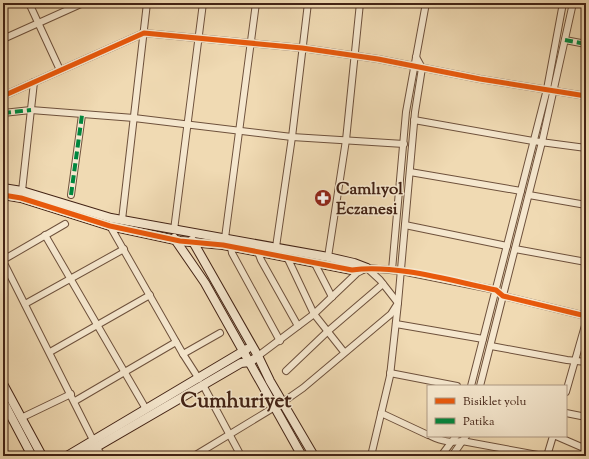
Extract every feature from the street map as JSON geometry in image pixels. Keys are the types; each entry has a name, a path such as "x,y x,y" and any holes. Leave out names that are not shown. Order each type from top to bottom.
{"street":[{"path":"29,3 60,70"},
{"path":"3,40 83,3"},
{"path":"122,220 147,3"},
{"path":"203,3 174,239 206,283 302,456"},
{"path":"225,238 256,3"},
{"path":"276,248 292,136 308,3"},
{"path":"328,257 346,140 353,55 360,3"},
{"path":"392,270 413,66 426,3"},
{"path":"471,385 547,89 563,3"},
{"path":"480,385 542,142 573,3"},
{"path":"3,96 144,33 302,48 353,55 586,96"},
{"path":"565,40 586,44"},
{"path":"372,456 390,373 396,324 414,120 422,68 416,57"},
{"path":"22,191 34,82"},
{"path":"3,113 31,110 134,118 188,126 292,136 404,144"},
{"path":"71,195 82,115"},
{"path":"414,120 533,141 586,148"},
{"path":"410,172 521,191"},
{"path":"3,188 22,191 78,209 122,220 354,263 367,268 383,284 398,303"},
{"path":"3,195 21,198 110,226 174,239 231,247 352,270 367,268 392,270 496,290 503,296 586,316"},
{"path":"528,195 586,205"},
{"path":"65,224 3,260 102,456"},
{"path":"405,225 507,246"},
{"path":"110,226 176,342 201,382 241,456"},
{"path":"189,232 192,242 314,456"},
{"path":"45,235 146,409"},
{"path":"231,247 232,253 280,341"},
{"path":"515,248 586,262"},
{"path":"25,304 124,250"},
{"path":"258,252 298,326"},
{"path":"287,257 314,314 344,352"},
{"path":"314,262 332,297"},
{"path":"81,456 95,443 146,409 241,363 250,362 314,314 356,273 367,268"},
{"path":"286,371 328,331 383,284"},
{"path":"50,352 150,295"},
{"path":"194,456 283,402 391,314 398,303"},
{"path":"567,388 586,322"},
{"path":"396,324 483,339"},
{"path":"183,354 220,333"},
{"path":"75,401 176,342"},
{"path":"67,456 95,443 201,382 252,346"},
{"path":"491,346 586,362"},
{"path":"390,373 452,385"},
{"path":"3,384 42,456"},
{"path":"21,418 71,394"},
{"path":"3,401 32,456"},
{"path":"381,413 427,434"},
{"path":"567,413 586,416"},
{"path":"433,437 441,441 452,443 464,439 543,456"},
{"path":"441,456 455,437"},
{"path":"547,456 554,437"},
{"path":"556,437 586,449"},
{"path":"452,456 464,439"}],"marked path":[{"path":"565,40 586,44"},
{"path":"3,113 31,110"},
{"path":"71,195 82,115"}],"cycle path":[{"path":"3,96 144,33 302,48 378,59 480,79 586,96"},
{"path":"3,195 21,198 110,226 180,241 223,245 352,270 387,269 424,274 496,290 503,296 586,316"}],"place":[{"name":"Camlıyol Eczanesi","path":"323,198"}],"district":[{"name":"Cumhuriyet","path":"236,400"}]}
